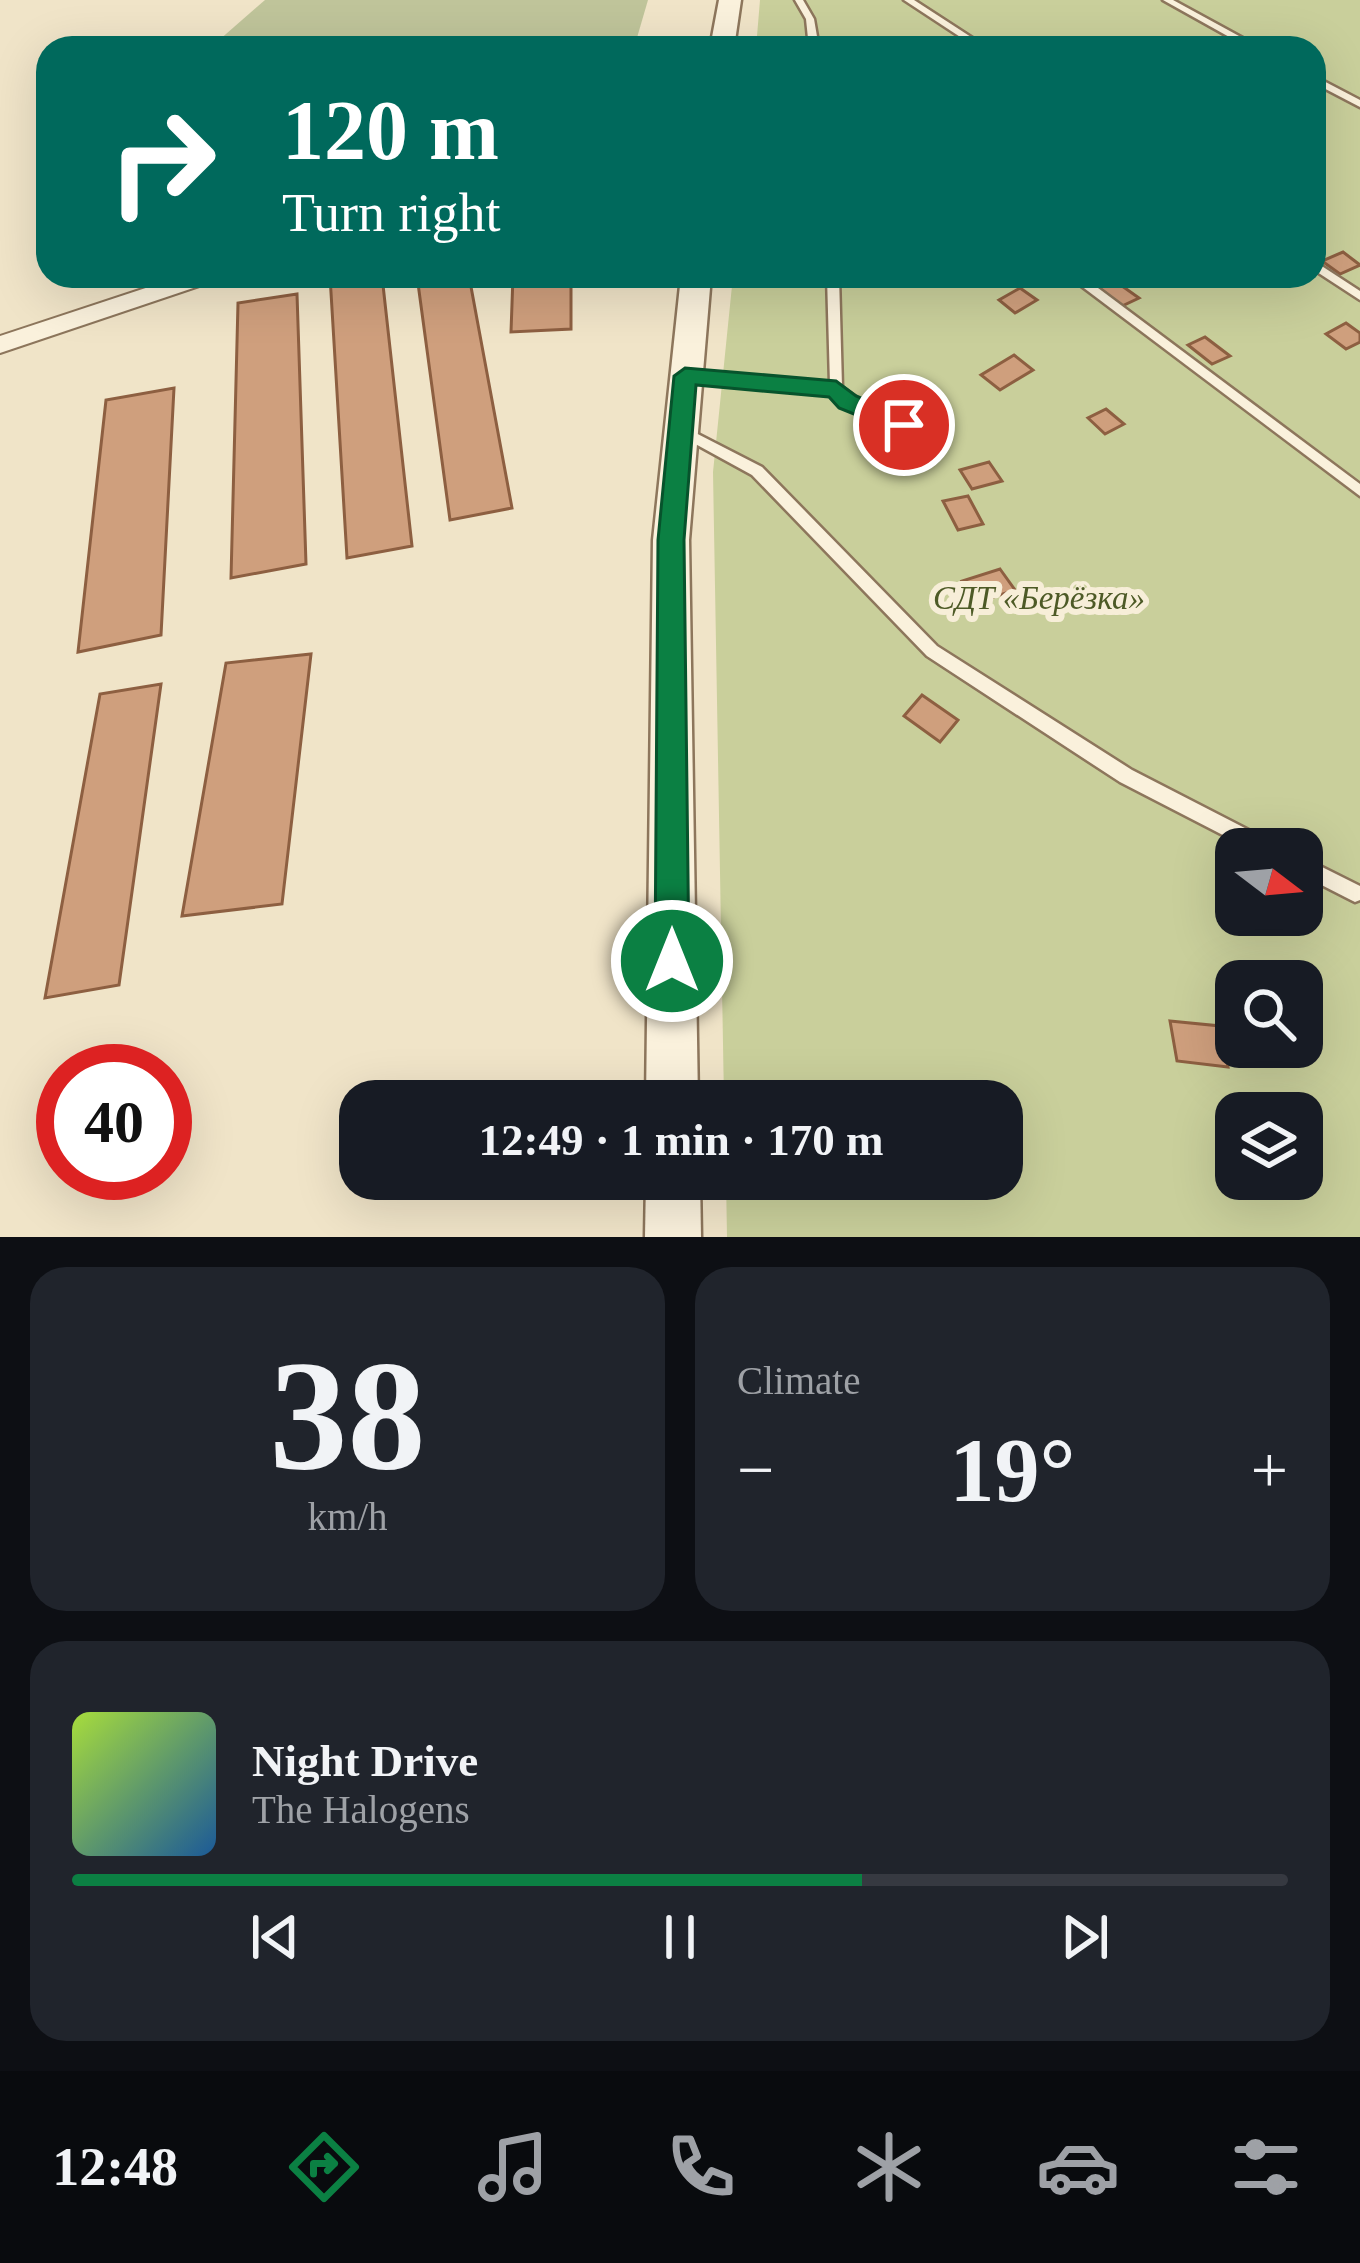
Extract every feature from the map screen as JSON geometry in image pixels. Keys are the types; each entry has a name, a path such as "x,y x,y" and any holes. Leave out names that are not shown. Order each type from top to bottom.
{"street":[{"path":"724,36 730,0"},
{"path":"0,346 171,288"},
{"path":"672,1080 671,540 695,288"},
{"path":"673,1200 673,1237"}],"lane":[{"path":"799,0 812,36"},
{"path":"908,0 964,36"},
{"path":"1167,0 1234,36"},
{"path":"1326,86 1360,104"},
{"path":"1326,273 1360,296"},
{"path":"833,288 836,389 848,402 874,416 933,434"},
{"path":"1090,288 1359,488"},
{"path":"685,376 836,389"},
{"path":"681,431 757,470 932,651 1126,776 1227,828"},
{"path":"1323,877 1355,893"}],"green space":[{"path":"265,0 648,0 638,36 224,36"},
{"name":"СДТ «Берёзка»","path":"760,0 1360,0 1360,1237 727,1237 726,1200 1023,1200 1023,1080 724,1080 713,472 732,288 1326,288 1326,36 757,36"}],"building":[{"path":"1343,252 1360,265 1340,274 1326,259"},
{"path":"331,288 383,288 412,546 347,558"},
{"path":"419,288 471,288 512,508 450,520"},
{"path":"513,288 571,288 571,329 511,332"},
{"path":"1020,288 1037,300 1015,313 999,300"},
{"path":"1099,288 1125,288 1139,298 1122,306"},
{"path":"297,294 306,564 231,578 238,303"},
{"path":"1346,323 1360,333 1360,342 1346,349 1326,334"},
{"path":"1205,337 1230,356 1212,364 1188,345"},
{"path":"1014,355 1033,370 1000,390 981,375"},
{"path":"174,388 161,635 78,652 106,400"},
{"path":"1106,409 1124,424 1105,434 1088,418"},
{"path":"989,462 1002,481 972,489 960,470"},
{"path":"968,496 983,524 958,530 943,501"},
{"path":"1000,569 1015,590 976,603 962,581"},
{"path":"311,654 282,904 182,916 226,663"},
{"path":"161,684 119,985 45,998 100,694"},
{"path":"922,695 958,720 940,742 904,716"},
{"path":"1170,1021 1215,1026 1215,1065 1177,1061"}],"route":[{"path":"672,961 671,540 685,376 836,389 848,402 874,416 904,425"}]}
